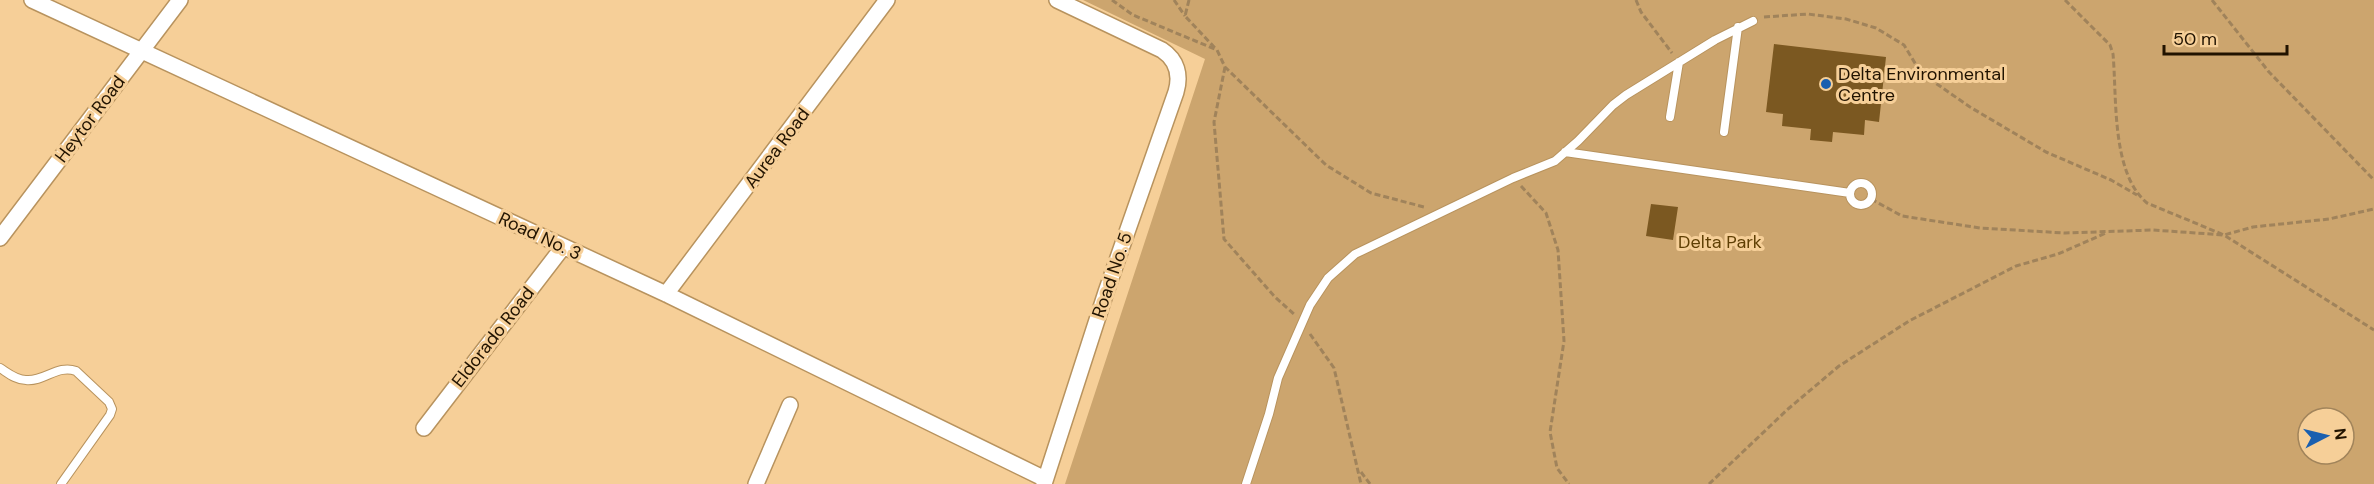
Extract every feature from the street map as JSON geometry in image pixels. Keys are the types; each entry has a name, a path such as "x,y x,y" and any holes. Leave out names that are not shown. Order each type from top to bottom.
{"street":[{"name":"Road No. 3","path":"32,0 666,294 1048,482"},
{"name":"Heytor Road","path":"0,238 180,0"},
{"name":"Aurea Road","path":"666,294 886,0"},
{"name":"Road No. 5","path":"1048,482 1106,292 1176,92 1178,78 1173,59 1162,50 1057,0"},
{"name":"Eldorado Road","path":"424,428 564,247"},
{"path":"756,484 790,405"}],"lane":[{"path":"1246,484 1278,378 1310,305 1328,278 1355,254 1514,178 1555,161 1613,105 1679,62 1738,27 1753,21"},
{"path":"1724,132 1738,27"},
{"path":"1670,117 1679,62"},
{"path":"1565,152 1850,193"},
{"path":"1866,183 1872,192 1871,199 1865,204 1858,205 1851,200 1850,193 1855,184 1866,183"},
{"path":"0,368 24,380 34,380 62,369 70,369 76,371 109,402 112,409 110,415 61,484"}],"path":[{"path":"1112,0 1133,15 1217,51"},
{"path":"1174,0 1185,16 1217,51 1225,67 1326,165 1371,193 1443,212"},
{"path":"1185,16 1189,0"},
{"path":"1636,0 1641,12 1679,62"},
{"path":"2065,0 2110,45 2113,54 2118,132 2125,165 2139,196"},
{"path":"2212,0 2269,72 2374,180"},
{"path":"1753,21 1767,16 1808,14 1846,19 1876,28 1904,45 1921,73 1970,107 2046,152 2111,180 2147,203 2224,235 2374,330"},
{"path":"1225,67 1214,122 1224,239 1275,297 1302,322 1334,368 1361,484"},
{"path":"1514,178 1546,213 1558,250 1564,341 1550,432 1557,468 1569,484"},
{"path":"1871,199 1902,216 1980,228 2065,233 2153,230 2224,235 2253,227 2329,219 2374,209"},
{"path":"1709,484 1788,409 1839,366 1909,321 2016,266 2058,254 2109,231"},
{"path":"1359,470 1370,484"}],"green space":[{"name":"Delta Park","path":"1083,0 2374,0 2374,484 1065,484 1205,59"}],"building":[{"name":"Delta Environmental Centre","path":"1774,44 1886,57 1879,122 1865,120 1864,135 1833,132 1832,142 1810,140 1811,129 1782,126 1783,114 1766,112"},
{"path":"1651,204 1678,207 1673,240 1646,236"}],"place":[{"name":"Delta Environmental Centre","path":"1826,84"}]}
